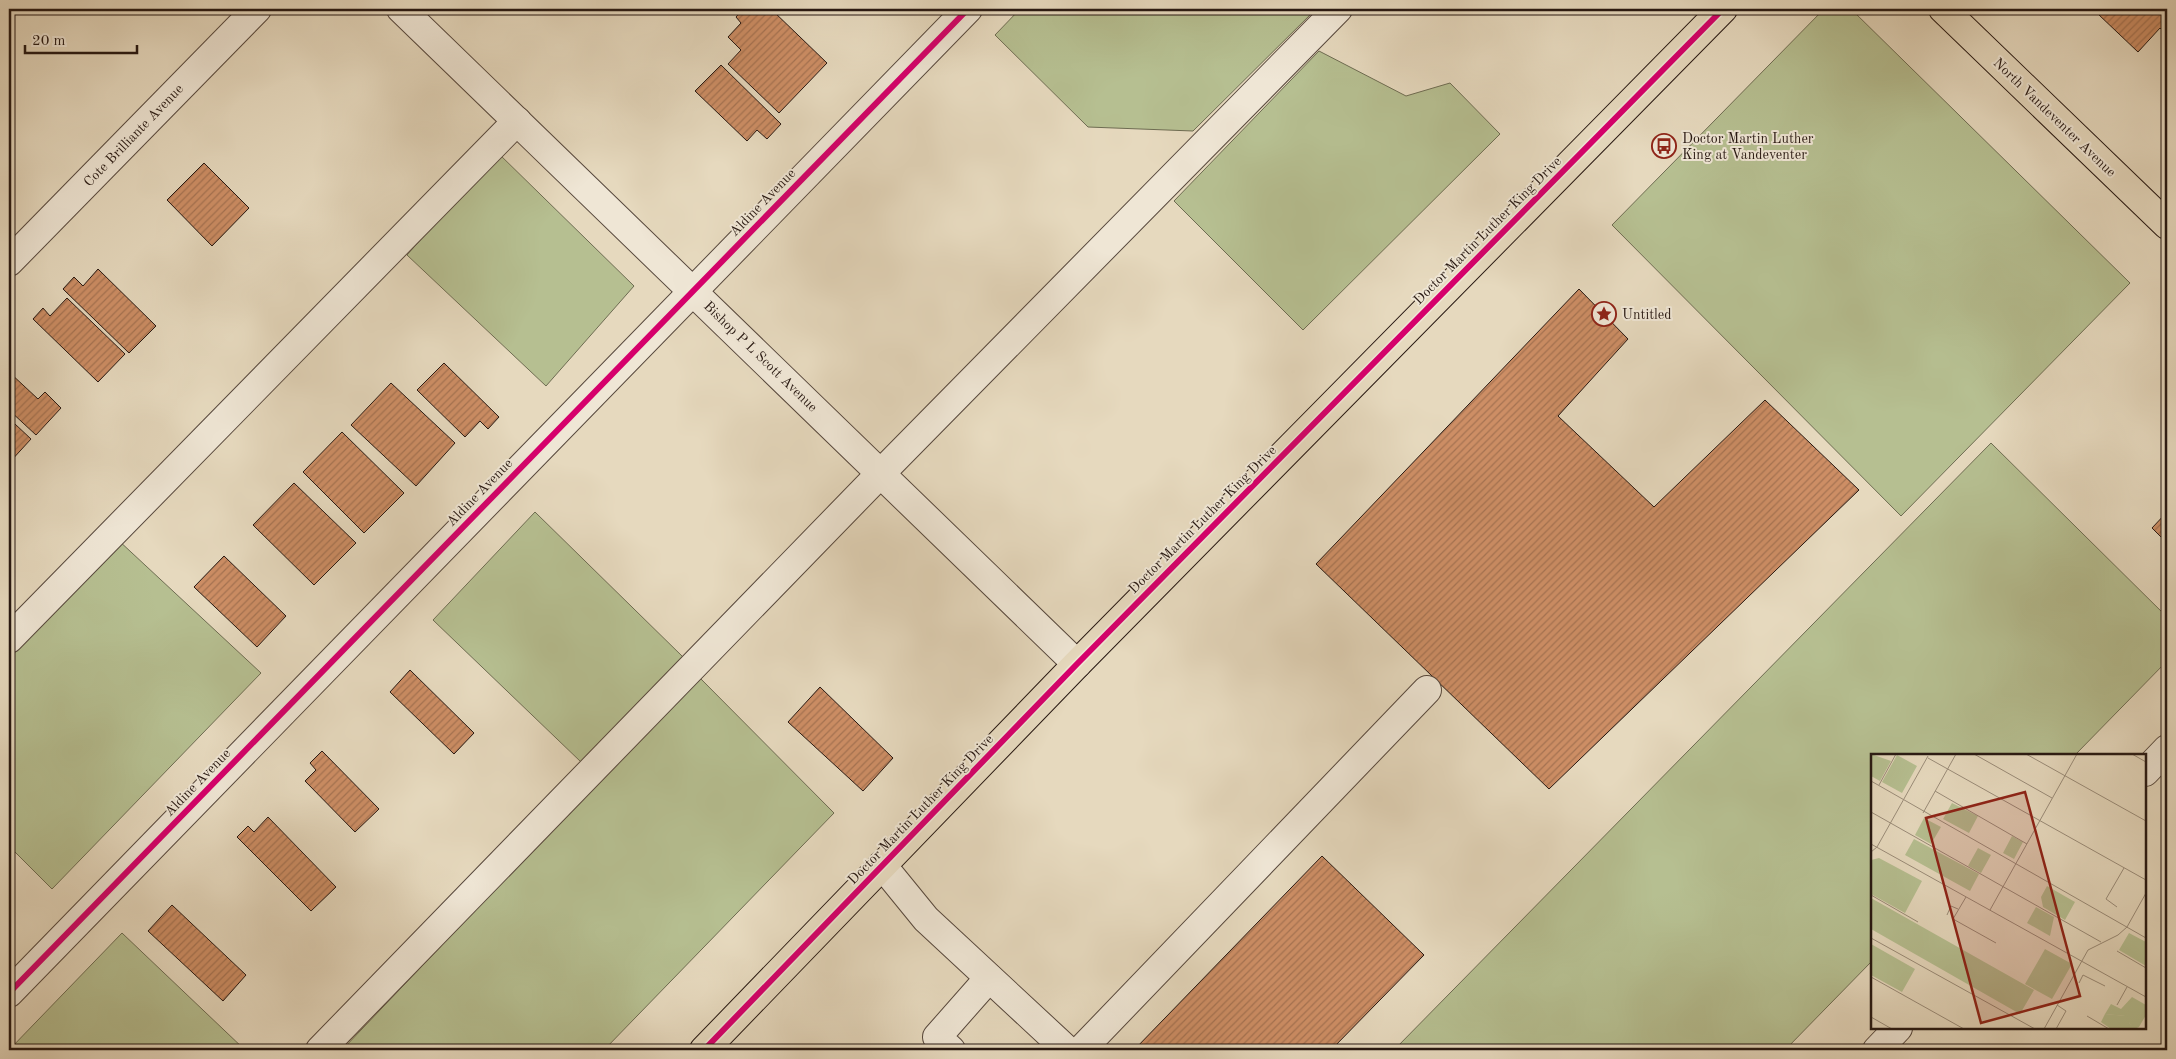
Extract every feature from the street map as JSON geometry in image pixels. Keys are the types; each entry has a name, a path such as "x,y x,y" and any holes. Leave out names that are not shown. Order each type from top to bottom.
{"main road":[{"name":"Doctor Martin Luther King Drive","path":"704,1050 1077,664 1723,9"},
{"name":"North Vandeventer Avenue","path":"1943,9 2167,225"}],"street":[{"name":"Cote Brilliante Avenue","path":"9,262 257,9"},
{"name":"Bishop P L Scott Avenue","path":"400,9 882,473 1077,664"},
{"name":"Aldine Avenue","path":"9,993 968,9"},
{"path":"320,1050 882,473 1338,9"},
{"path":"9,639 517,121"},
{"path":"1081,1050 1427,690"},
{"path":"2146,771 2167,748"},
{"path":"882,865 926,919 1067,1050"},
{"path":"951,1050 937,1037 989,978"},
{"path":"1876,1050 1897,1029"}],"green space":[{"path":"1020,9 1316,9 1193,131 1088,127 995,35"},
{"path":"1824,9 1851,9 2130,283 1901,516 1612,225"},
{"path":"1319,51 1406,96 1450,83 1500,134 1303,330 1174,201"},
{"path":"497,152 634,286 546,386 407,255"},
{"path":"1991,443 2167,617 2167,661 2076,754 1871,754 1871,962 1785,1050 1394,1050"},
{"path":"535,512 683,657 581,762 433,620"},
{"path":"117,539 261,673 52,889 9,846 9,653"},
{"path":"698,676 834,813 604,1050 342,1050"},
{"path":"122,933 245,1050 9,1050"}],"building":[{"path":"743,9 771,9 827,63 779,113 728,64 741,50 728,37 741,23 736,17"},
{"path":"2103,9 2167,9 2167,35 2160,28 2138,52 2098,14"},
{"path":"721,65 781,124 767,139 757,130 747,141 695,91"},
{"path":"204,163 249,208 212,246 167,200"},
{"path":"98,269 156,326 129,353 63,289 74,277 83,286"},
{"path":"1579,289 1628,339 1558,416 1654,507 1765,400 1859,490 1549,789 1316,564"},
{"path":"67,298 125,354 98,382 33,319 43,308 50,316"},
{"path":"444,363 499,417 488,429 480,421 465,437 417,390"},
{"path":"9,372 38,399 45,392 61,408 36,435 9,410"},
{"path":"391,383 455,443 416,486 351,425"},
{"path":"15,424 31,439 9,463 9,431"},
{"path":"342,432 404,493 364,533 303,472"},
{"path":"294,483 356,543 314,585 253,525"},
{"path":"2167,512 2167,543 2152,528"},
{"path":"224,556 286,616 257,647 194,587"},
{"path":"410,670 474,733 454,754 390,692"},
{"path":"820,687 893,758 863,791 788,722"},
{"path":"322,751 379,809 355,832 305,781 316,770 310,763"},
{"path":"268,817 336,887 311,911 237,837 248,826 254,832"},
{"path":"1322,856 1424,955 1331,1050 1134,1050"},
{"path":"172,905 246,975 223,1001 148,931"}],"cycle path":[{"path":"9,993 968,9"},
{"path":"704,1050 1077,664 1723,9"}],"place":[{"name":"Doctor Martin Luther King at Vandeventer","path":"1664,146"},
{"name":"Untitled","path":"1604,314"}]}
